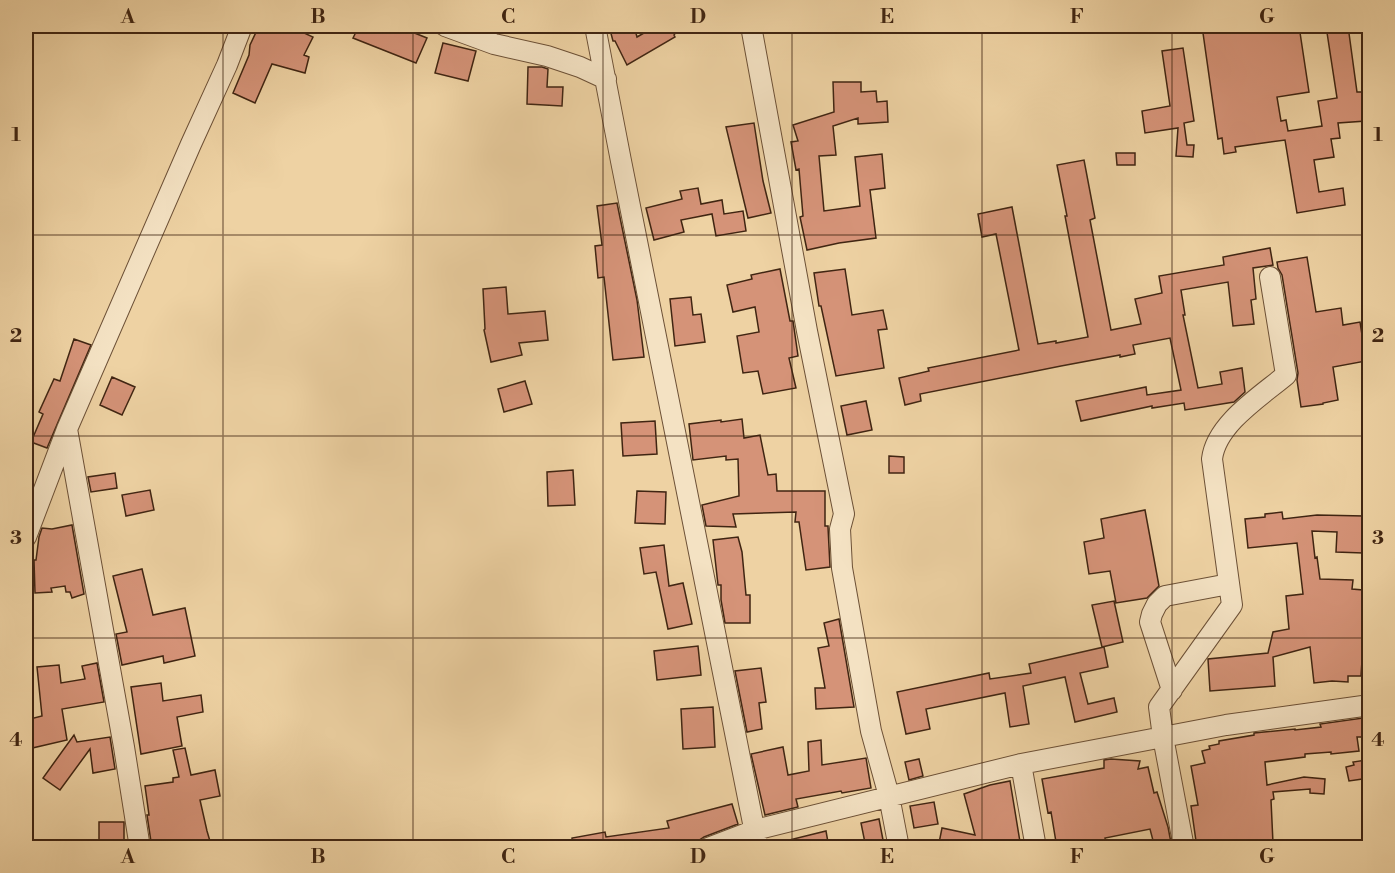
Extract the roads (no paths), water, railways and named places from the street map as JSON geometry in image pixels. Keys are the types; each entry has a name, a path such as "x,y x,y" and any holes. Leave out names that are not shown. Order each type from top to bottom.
{"street":[{"path":"27,527 67,429 242,26"},
{"path":"446,26 494,44 547,56 606,79"},
{"path":"595,26 757,839"},
{"path":"751,26 805,319 844,514 840,529 842,568 869,720 889,796 899,848"},
{"path":"1184,848 1159,708 1232,605 1212,459 1213,449 1219,437 1237,415 1286,375 1270,277"},
{"path":"67,429 140,848"},
{"path":"1172,690 1150,622 1157,604 1166,596 1229,584"},
{"path":"708,848 757,839 889,796 1021,764 1226,724 1370,705"},
{"path":"1021,764 1036,848"}]}
